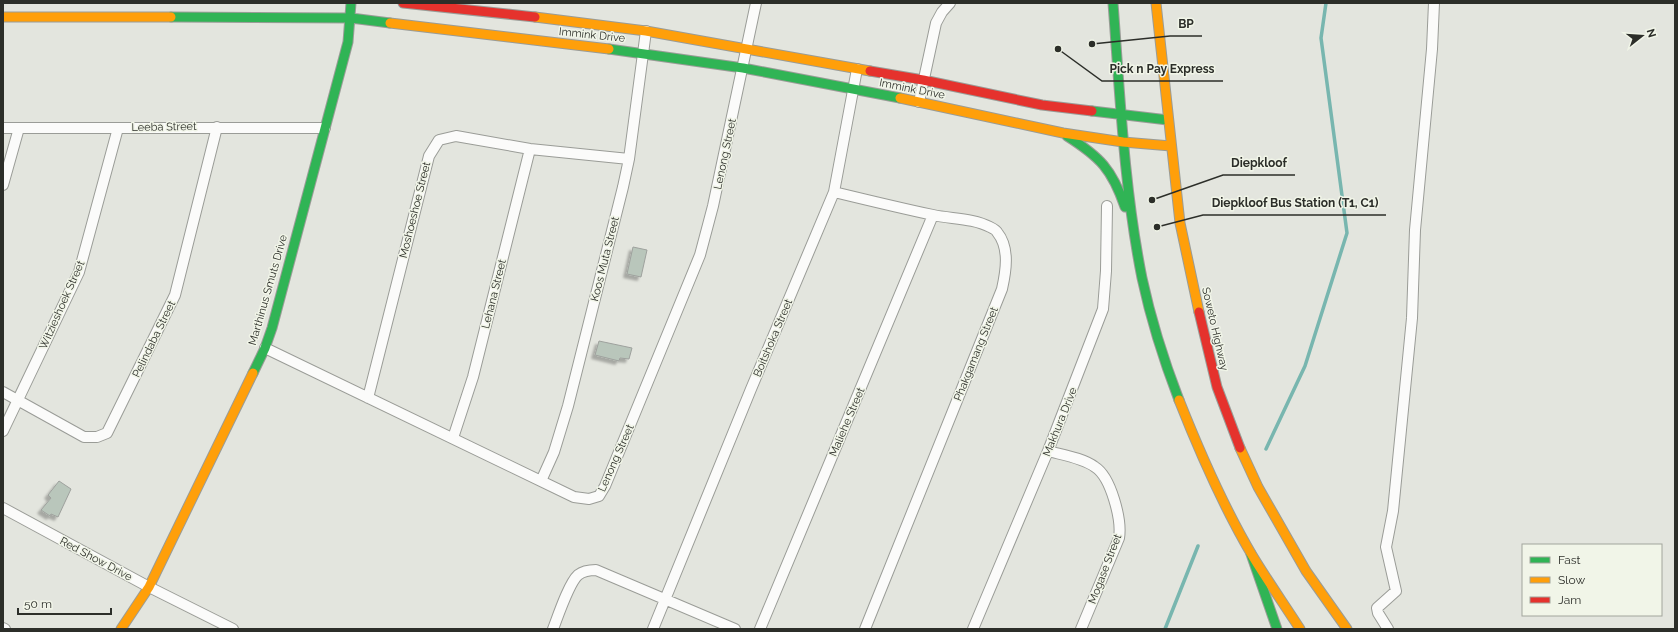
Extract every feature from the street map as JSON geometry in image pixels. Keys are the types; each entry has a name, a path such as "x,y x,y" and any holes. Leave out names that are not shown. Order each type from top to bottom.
{"main road":[{"name":"Marthinus Smuts Drive","path":"121,629 149,587 265,348 280,300 348,42 351,3"},
{"name":"Immink Drive","path":"403,3 598,24 646,31 747,47 857,69 923,80 1042,105 1168,120"},
{"path":"1113,3 1123,142 1136,244 1142,280 1155,329 1176,393 1203,460 1251,554 1300,629"},
{"name":"Soweto Highway","path":"1156,3 1180,223 1213,372 1230,426 1258,487 1306,571 1347,629"},
{"name":"Immink Drive","path":"3,17 351,18 644,53 743,68 919,102 1063,133 1123,142 1171,146"},
{"path":"1063,133 1100,158 1108,168 1120,191 1136,244"},
{"path":"1251,554 1277,629"}],"street":[{"path":"743,68 756,3"},
{"path":"919,102 936,23 942,12 950,3"},
{"path":"1388,629 1378,613 1377,608 1396,591 1386,547 1393,511 1412,318 1415,230 1432,49 1434,3"},
{"name":"Koos Muta Street","path":"541,481 554,452 568,406 623,187 629,159 646,31"},
{"name":"Lenong Street","path":"265,348 581,499 599,496 603,492 700,254 709,226 743,68"},
{"name":"Boitshoka Street","path":"654,629 751,389 834,192 857,69"},
{"name":"Pelindaba Street","path":"3,392 84,436 98,438 107,433 175,295 217,127"},
{"name":"Leeba Street","path":"3,128 325,128"},
{"path":"3,185 19,128"},
{"name":"Witzieshoek Street","path":"3,431 79,272 118,128"},
{"name":"Moshoeshoe Street","path":"368,398 429,156 439,140 456,136 530,148 629,159"},
{"name":"Lehana Street","path":"454,438 473,377 530,148"},
{"name":"Phakgamang Street","path":"834,192 933,215 975,222 990,227 997,232 1004,246 1006,264 1005,278 1002,289 864,629"},
{"name":"Makhura Drive","path":"973,629 1048,451 1103,309 1106,278 1106,206"},
{"name":"Maliehe Street","path":"760,629 933,215"},
{"name":"Mogase Street","path":"1048,451 1088,463 1096,467 1110,490 1119,519 1119,538 1081,629"},
{"name":"Red Show Drive","path":"3,508 149,587 233,629"},
{"path":"553,629 572,583 578,576 591,570 604,572 735,629"}],"building":[{"path":"633,247 647,250 641,277 627,274"},
{"path":"599,341 632,348 629,359 620,358 619,361 595,355"},
{"path":"59,481 71,489 58,517 51,514 50,516 41,510 51,498 48,495"}],"waterway":[{"path":"1266,449 1305,366 1347,233 1321,38 1326,3"},
{"path":"1165,629 1198,546"}],"traffic: fast":[{"path":"253,373 265,348 272,328 348,42 351,3"},
{"path":"1113,3 1123,141 1136,244 1142,278 1154,325 1179,400"},
{"path":"171,17 351,18 390,23"},
{"path":"609,49 743,68 900,98"},
{"path":"1092,111 1168,120"},
{"path":"1067,136 1104,165 1110,173 1125,207"},
{"path":"1251,554 1277,629"}],"traffic: slow":[{"path":"1156,3 1180,223 1199,312"},
{"path":"3,17 171,17"},
{"path":"535,17 646,31 870,71"},
{"path":"390,23 609,49"},
{"path":"900,98 1063,133 1123,142 1171,146"},
{"path":"121,629 149,587 253,373"},
{"path":"1179,400 1231,518 1258,564 1300,629"},
{"path":"1240,448 1258,487 1306,571 1347,629"}],"traffic: jam":[{"path":"403,3 535,17"},
{"path":"870,71 923,80 1042,105 1092,111"},
{"path":"1199,312 1217,387 1240,448"}],"place":[{"name":"BP","path":"1092,44"},
{"name":"Pick n Pay Express","path":"1058,49"},
{"name":"Diepkloof","path":"1152,200"},
{"name":"Diepkloof Bus Station (T1, C1)","path":"1157,227"}]}
